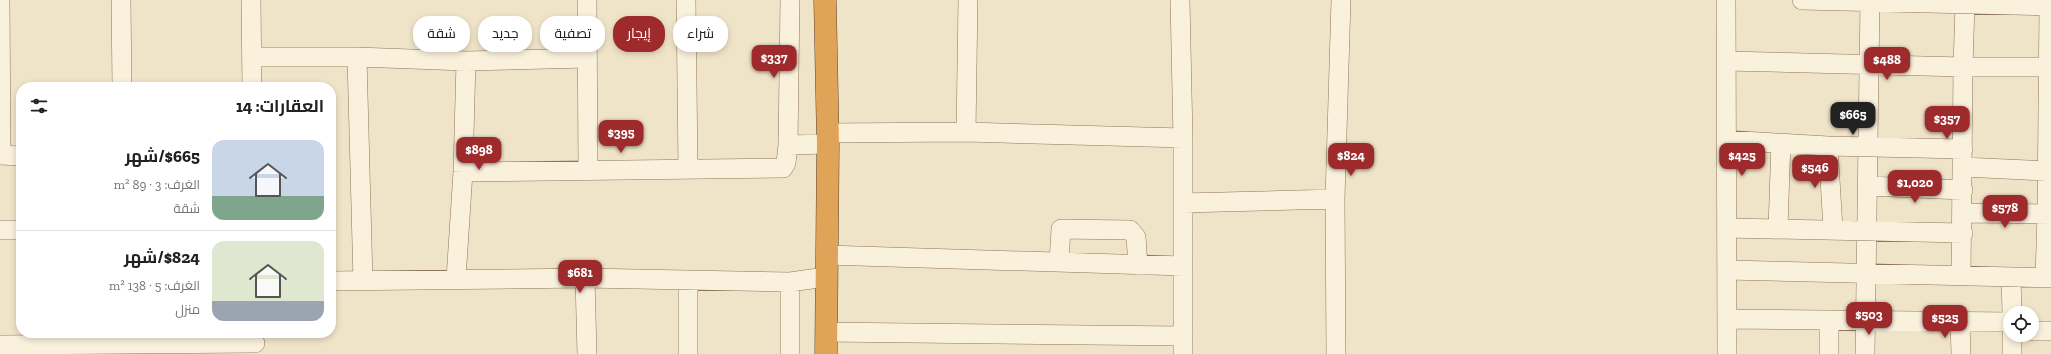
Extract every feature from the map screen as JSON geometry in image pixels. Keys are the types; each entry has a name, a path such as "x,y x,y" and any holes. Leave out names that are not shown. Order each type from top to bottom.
{"highway":[{"path":"825,0 828,139 826,354"}],"street":[{"path":"0,0 0,155 16,156"},
{"path":"121,0 122,82"},
{"path":"251,0 252,82"},
{"path":"587,0 588,170"},
{"path":"686,0 688,168"},
{"path":"463,172 783,168 786,163 788,146 790,0"},
{"path":"966,132 968,0"},
{"path":"826,332 1183,345 1183,138 1180,0"},
{"path":"1336,354 1335,199 1341,0"},
{"path":"1726,0 1728,354"},
{"path":"1728,270 1867,272 2048,278 2049,214 2047,171 2049,146 2050,6 1991,2 1965,4 1802,0"},
{"path":"1865,354 1870,1"},
{"path":"1961,276 1963,233 1963,67 1965,4"},
{"path":"252,58 357,57 466,62 587,58"},
{"path":"357,57 363,281"},
{"path":"1726,61 1963,67 2049,78"},
{"path":"456,279 463,172 466,62"},
{"path":"788,146 828,139 966,132 1183,138"},
{"path":"1726,140 1868,148 1963,148"},
{"path":"1778,228 1781,143"},
{"path":"1828,146 1833,229"},
{"path":"1963,167 2047,171"},
{"path":"1868,186 1963,190"},
{"path":"1183,203 1335,199"},
{"path":"1963,213 2049,214"},
{"path":"1727,228 1833,229 1963,233"},
{"path":"1059,262 1061,229 1130,230 1136,236 1138,264"},
{"path":"0,230 16,230"},
{"path":"826,255 1183,266"},
{"path":"336,281 585,278 790,282 826,277"},
{"path":"2011,277 2012,306"},
{"path":"585,278 587,354"},
{"path":"688,281 688,354"},
{"path":"790,282 790,354"},
{"path":"1727,319 1960,323 2003,322"},
{"path":"1829,320 1829,354"},
{"path":"1960,323 1961,354"},
{"path":"2039,331 2051,331"},
{"path":"2012,342 2012,354"},
{"path":"0,344 80,349 182,349 255,343"}]}
